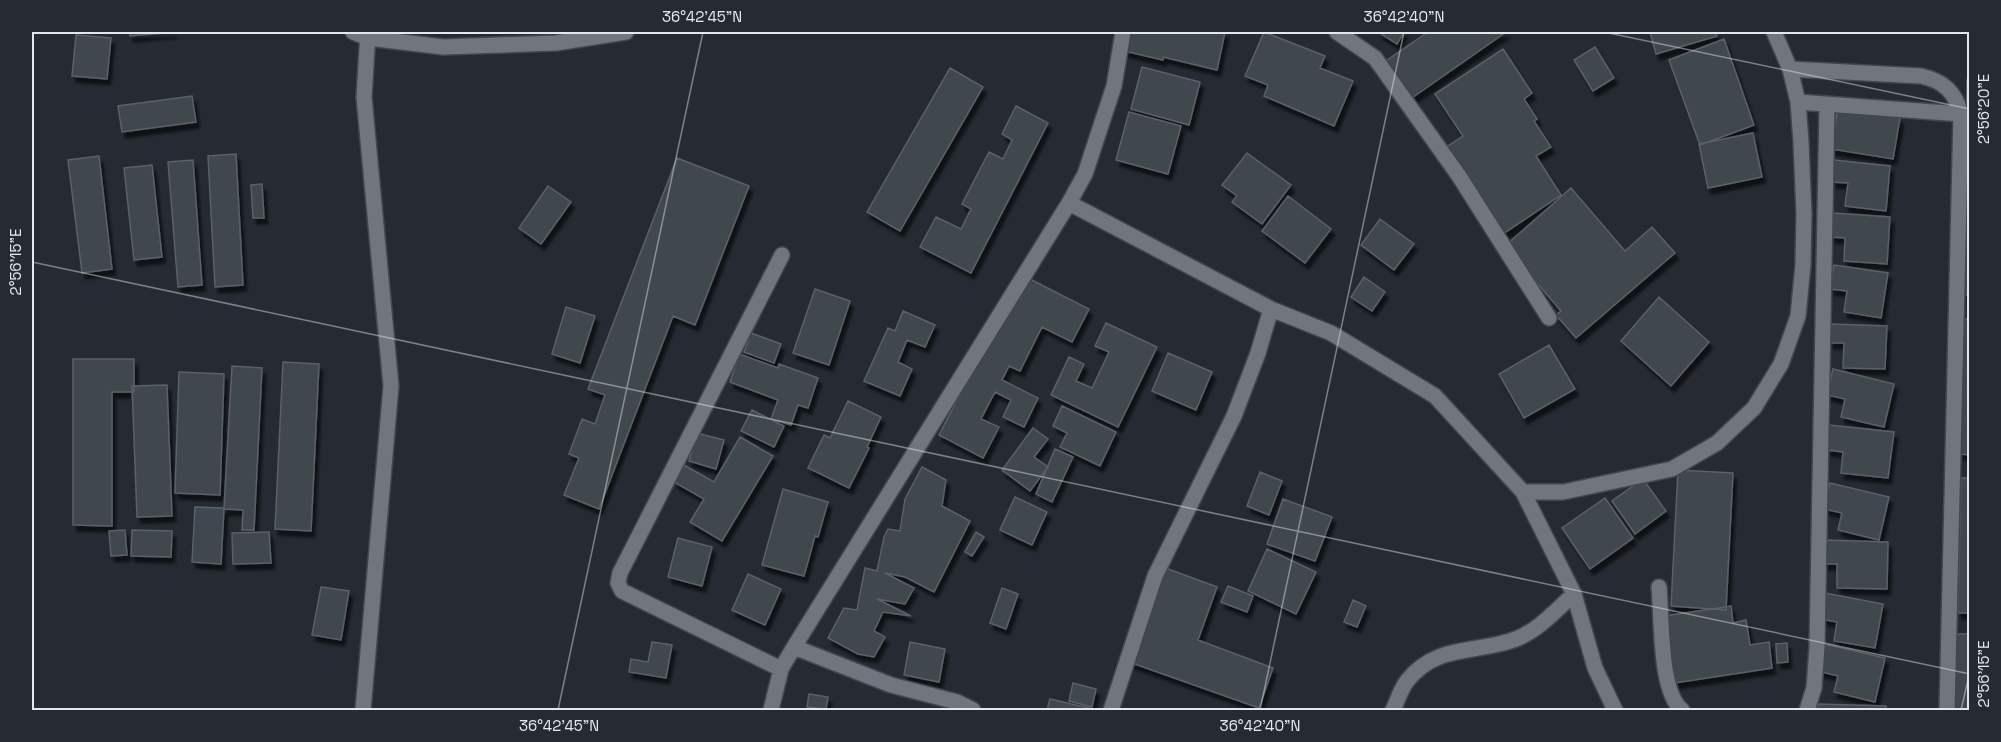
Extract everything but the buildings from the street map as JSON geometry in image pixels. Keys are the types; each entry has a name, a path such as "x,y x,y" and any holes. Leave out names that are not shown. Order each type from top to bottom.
{"street":[{"path":"353,32 443,47 556,43 626,32"},
{"path":"771,711 781,669 794,646 1085,174 1114,86 1123,32"},
{"path":"1337,32 1375,58 1459,176 1549,318"},
{"path":"1523,492 1563,492 1672,469 1717,443 1754,408 1781,364 1798,316 1803,265 1804,214 1798,102 1790,69 1774,32"},
{"path":"363,711 391,386 364,97 368,35"},
{"path":"1790,69 1921,76 1933,79 1943,84 1952,93 1961,114 1947,711"},
{"path":"1798,102 1961,114"},
{"path":"1807,711 1814,688 1817,647 1827,105"},
{"path":"1069,203 1271,309 1331,333 1435,396 1523,492 1574,594 1595,668 1615,711"},
{"path":"781,669 622,591 618,584 620,573 782,255"},
{"path":"1111,711 1155,576 1234,416 1258,353 1271,309"},
{"path":"1659,586 1668,688 1672,699 1682,711"},
{"path":"1393,711 1406,682 1423,666 1445,653 1516,639 1540,626 1574,594"},
{"path":"794,646 891,685 957,702 973,711"}]}
